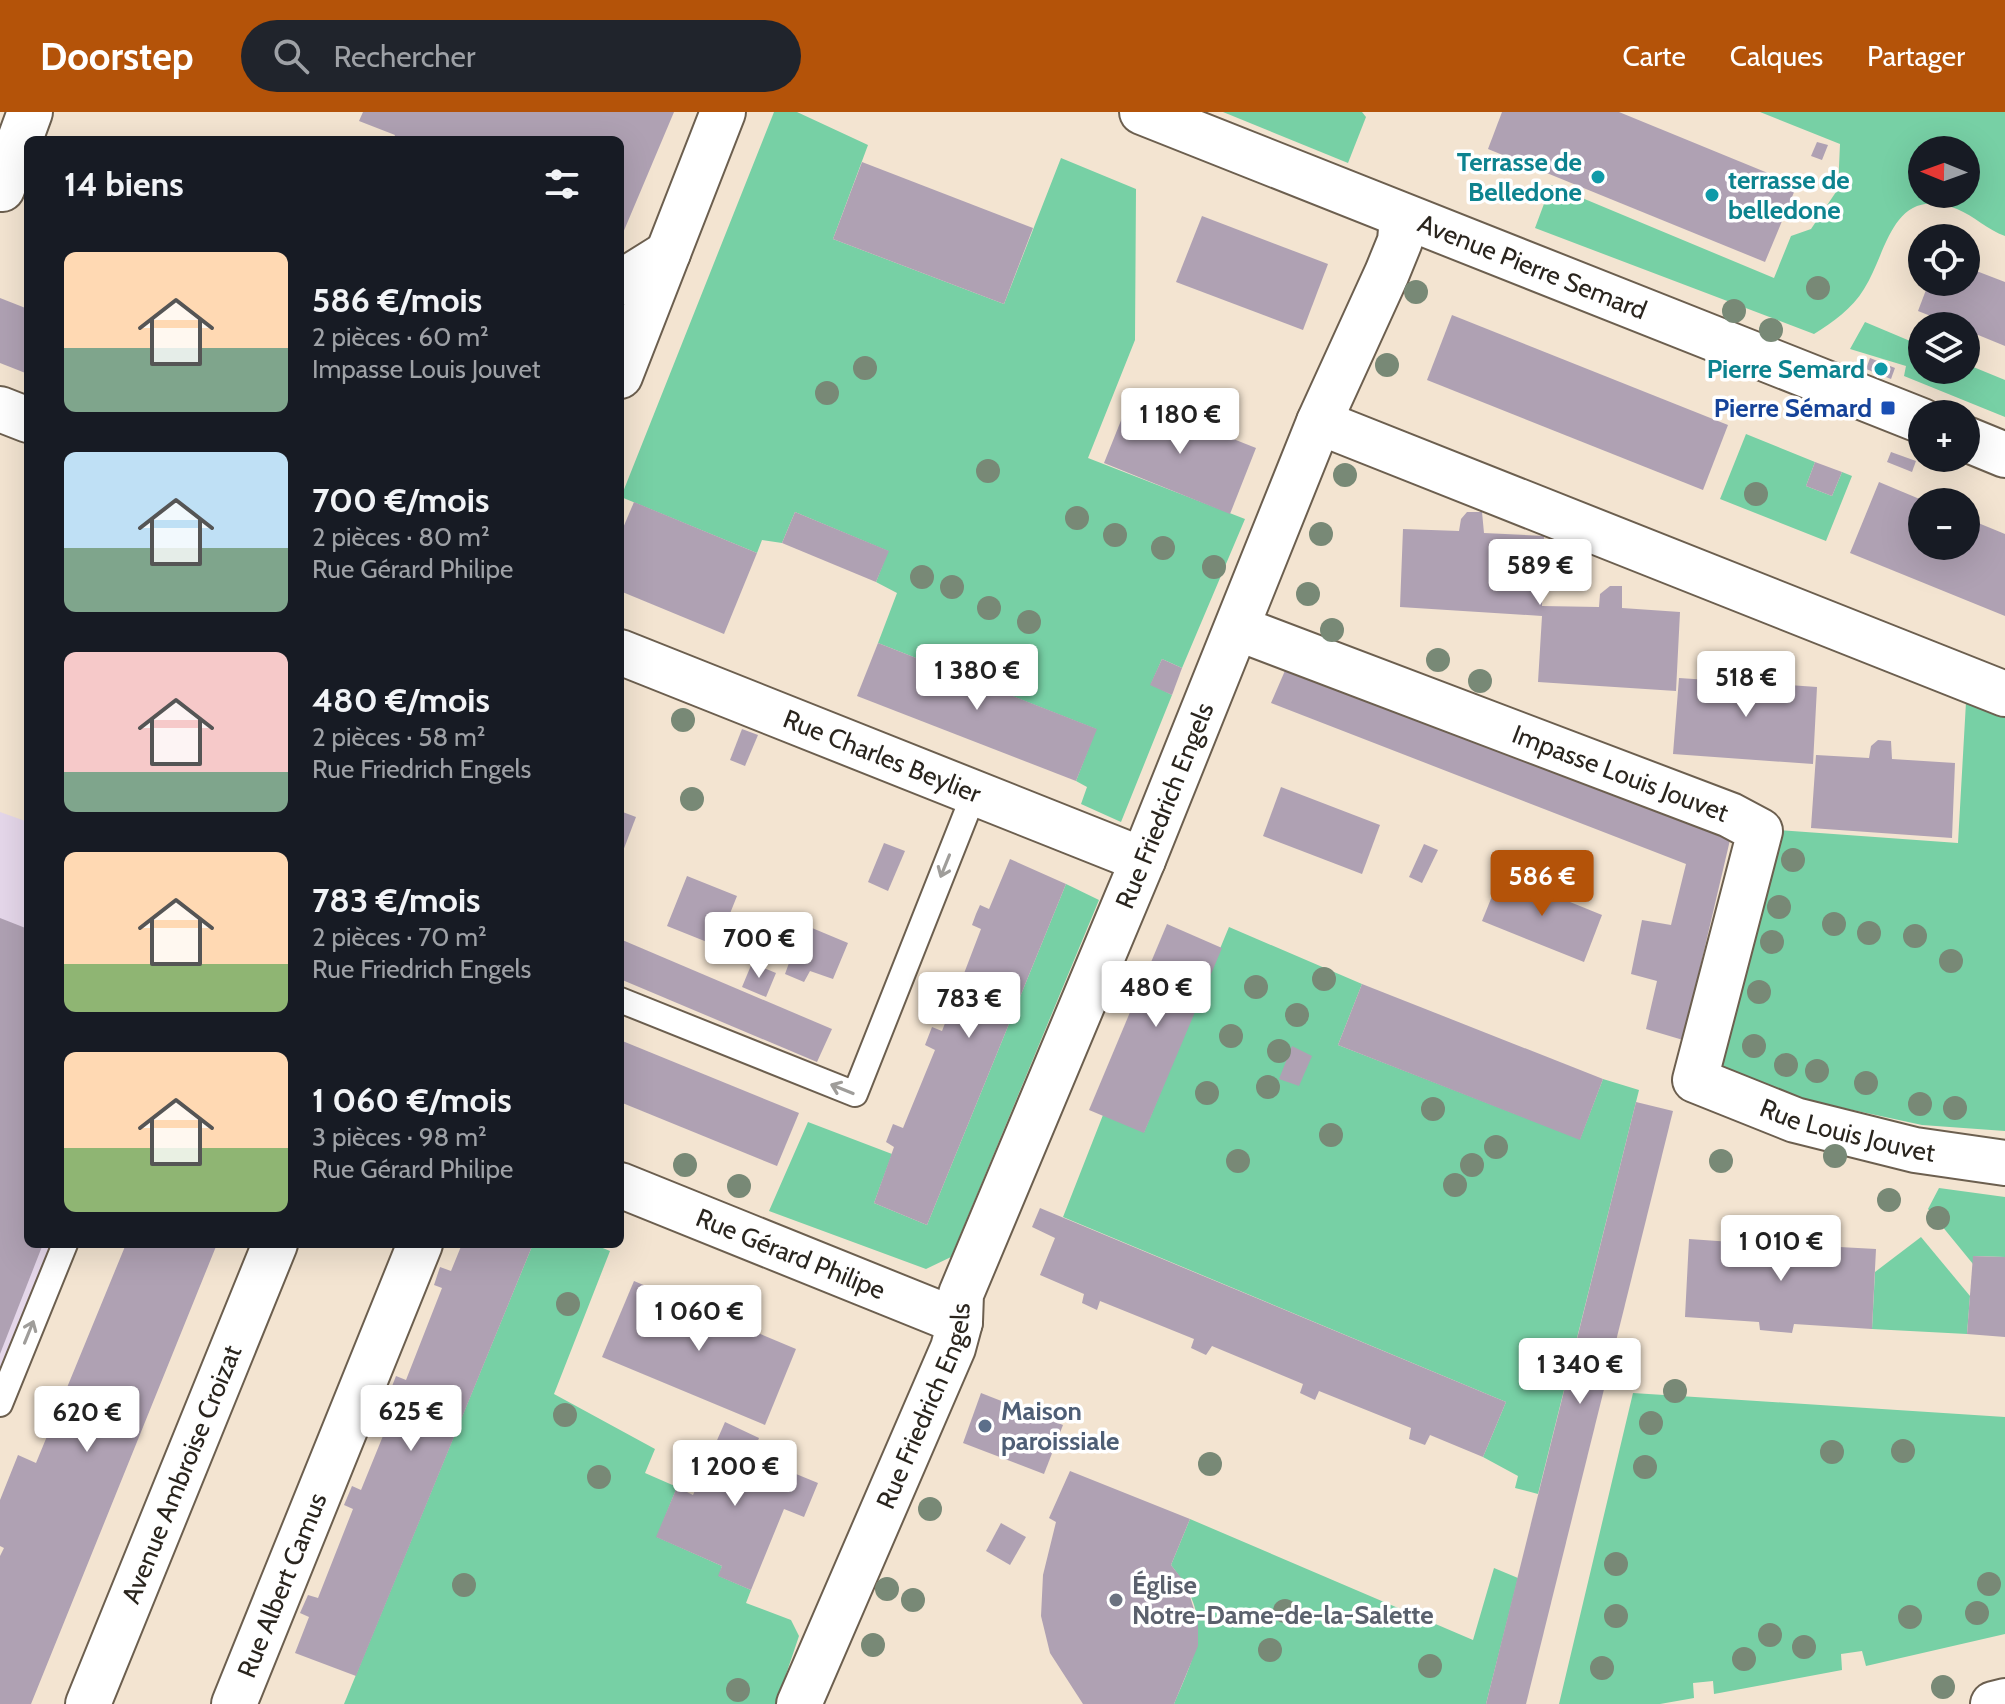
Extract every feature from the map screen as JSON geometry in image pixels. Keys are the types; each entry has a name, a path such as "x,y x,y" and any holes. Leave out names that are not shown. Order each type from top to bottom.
{"street":[{"path":"10,188 30,112"},
{"path":"624,361 723,112"},
{"name":"Avenue Pierre Semard","path":"1142,112 1908,416"},
{"name":"Rue Friedrich Engels","path":"799,1704 953,1348 960,1322 961,1294 1143,860 1319,422 1400,241 1402,217"},
{"path":"624,280 668,253"},
{"path":"0,409 24,418"},
{"path":"1319,422 2005,694"},
{"path":"1980,445 2005,455"},
{"name":"Impasse Louis Jouvet","path":"1237,628 1730,815 1760,831 1695,1080"},
{"name":"Rue Charles Beylier","path":"624,654 1143,860"},
{"name":"Rue Louis Jouvet","path":"1695,1080 1795,1120 1915,1150 2005,1163"},
{"name":"Rue Gérard Philipe","path":"624,1187 960,1322"},
{"name":"Avenue Ambroise Croizat","path":"88,1704 273,1248"},
{"name":"Rue Albert Camus","path":"234,1704 418,1248"},
{"path":"1993,1704 2005,1701"}],"lane":[{"path":"624,1002 855,1094 974,794"},
{"path":"0,1404 63,1248"}],"shaded area":[{"path":"0,812 24,821 24,1248 52,1248 0,1383"}],"green space":[{"path":"774,112 797,112 868,145 833,239 1004,304 1061,158 1136,189 1135,340 1088,458 1245,519 1182,668 1162,659 1151,684 1172,695 1121,822 1081,804 1087,787 1076,781 1096,729 878,643 897,593 876,582 888,551 795,512 782,543 762,540 757,553 624,498 624,489"},
{"path":"1223,112 1362,112 1366,117 1348,163"},
{"path":"1760,112 2005,112 2005,236 1953,208 1980,208 1980,136 1908,136 1908,208 1914,208 1895,225 1872,274 1854,303 1814,334 1535,228 1551,185 1774,278 1791,236 1811,229 1838,189 1840,144"},
{"path":"1865,322 1908,340 1908,378 1904,376 1906,366 1850,349"},
{"path":"1980,370 2005,380 2005,417 1980,407 1980,400 1963,400 1924,384 1980,384"},
{"path":"1746,434 1815,462 1806,486 1832,496 1842,472 1852,476 1826,541 1720,499"},
{"path":"1966,702 2005,716 2005,1131 1922,1125 1797,1098 1717,1069 1777,830 1958,843"},
{"path":"1066,884 1099,900 951,1257 926,1269 769,1211 808,1122 892,1154 874,1203 927,1225"},
{"path":"1229,927 1362,984 1338,1045 1580,1139 1603,1079 1639,1090 1538,1494 1515,1488 1518,1476 1483,1457 1506,1402 1063,1217 1103,1115 1144,1132"},
{"path":"1939,1188 2005,1197 2005,1257 1974,1256 1973,1264 1928,1209"},
{"path":"1921,1237 1970,1296 1967,1334 1872,1329 1875,1272"},
{"path":"531,1248 603,1248 610,1251 554,1394 655,1449 645,1473 677,1487 657,1537 722,1566 719,1576 751,1590 746,1603 791,1620 799,1636 776,1704 344,1704"},
{"path":"1633,1393 2005,1417 2005,1634 1866,1666 1862,1651 1841,1654 1842,1670 1714,1694 1713,1681 1693,1683 1694,1698 1660,1704 1559,1704"},
{"path":"1190,1519 1473,1640 1494,1568 1518,1578 1486,1704 1174,1704 1190,1666 1198,1634 1193,1602 1171,1565"}],"building":[{"path":"363,112 674,112 624,231 624,136 395,136 359,121"},
{"path":"1502,112 1619,112 1797,185 1765,262 1488,149"},
{"path":"1817,142 1828,145 1822,160 1811,156"},
{"path":"862,162 1033,228 1004,304 833,239"},
{"path":"1202,216 1328,264 1303,330 1176,282"},
{"path":"1980,272 2005,282 2005,346 1980,336 1980,312 1918,311 1924,296 1980,296"},
{"path":"0,298 24,307 24,372 0,363"},
{"path":"1452,315 1728,425 1703,490 1427,380"},
{"name":"Pierre Semard","path":"1870,358 1895,368 1891,379 1866,369"},
{"path":"1130,398 1256,448 1230,514 1104,463"},
{"name":"Pierre Semard","path":"1891,452 1908,458 1908,470 1887,462"},
{"path":"1815,462 1842,472 1832,496 1806,486"},
{"path":"1879,482 1908,494 1908,560 1980,560 1980,524 2005,534 2005,616 1850,553"},
{"path":"634,502 757,553 724,634 624,593 624,526"},
{"path":"795,512 889,551 876,582 782,543"},
{"path":"1467,512 1482,512 1484,533 1544,536 1542,606 1599,607 1600,594 1610,586 1622,586 1622,608 1680,612 1676,691 1538,682 1542,616 1400,607 1403,529 1459,531 1461,519"},
{"path":"878,643 1097,729 1076,781 857,696"},
{"path":"1162,659 1182,668 1172,695 1150,685"},
{"path":"1744,663 1760,665 1759,683 1817,687 1813,764 1673,754 1679,678 1738,682 1738,670"},
{"path":"1287,666 1730,840 1683,1040 1646,1029 1657,981 1631,974 1642,920 1671,925 1686,864 1271,703"},
{"path":"742,729 758,735 745,766 730,760"},
{"path":"1878,740 1891,741 1892,759 1955,763 1952,838 1811,828 1816,755 1869,758 1871,746"},
{"path":"1281,787 1380,825 1362,874 1263,836"},
{"path":"624,812 636,817 624,848"},
{"path":"884,843 905,851 888,891 868,882"},
{"path":"1424,844 1438,850 1422,883 1409,877"},
{"path":"1010,859 1066,884 927,1225 874,1203 894,1147 886,1142 893,1124 903,1128 935,1050 925,1045 932,1027 942,1031 981,929 972,925 976,914 980,905 989,909"},
{"path":"1501,874 1602,915 1584,962 1482,921"},
{"path":"687,876 737,896 717,946 667,926"},
{"path":"0,918 24,927 24,1248 41,1248 0,1354"},
{"path":"788,918 848,943 833,979 810,971 804,982 785,974 789,963 773,956"},
{"path":"1167,924 1222,948 1144,1133 1089,1110"},
{"path":"624,941 832,1029 817,1062 624,981"},
{"path":"752,963 776,973 766,997 742,987"},
{"path":"1362,984 1603,1079 1580,1140 1338,1045"},
{"path":"624,1042 799,1113 777,1166 624,1104"},
{"path":"1292,1046 1312,1056 1299,1086 1279,1079"},
{"path":"1636,1102 1673,1111 1526,1704 1486,1704"},
{"path":"1040,1208 1506,1402 1483,1457 1430,1435 1425,1445 1409,1439 1411,1428 1319,1391 1315,1400 1300,1393 1303,1384 1212,1346 1206,1355 1191,1348 1194,1339 1100,1301 1097,1310 1082,1303 1084,1294 1040,1275 1055,1238 1032,1227"},
{"path":"1763,1232 1803,1235 1803,1245 1876,1249 1872,1329 1794,1324 1792,1333 1760,1330 1759,1322 1685,1317 1689,1239 1761,1244"},
{"path":"124,1248 215,1248 31,1704 0,1704 0,1556 4,1548 0,1546 0,1500 18,1455 36,1463"},
{"path":"460,1248 531,1248 356,1676 295,1653 309,1617 300,1613 308,1595 318,1598 353,1509 344,1505 352,1486 361,1490 398,1399 389,1394 396,1376 406,1380 442,1288 434,1285 440,1267 451,1271"},
{"path":"1973,1256 2005,1257 2005,1337 1967,1334"},
{"path":"634,1281 796,1349 765,1425 602,1357"},
{"path":"981,1393 1063,1425 1044,1474 963,1443"},
{"path":"725,1422 759,1438 752,1456 818,1483 804,1517 784,1509 751,1590 718,1576 722,1566 656,1537 677,1487 693,1495"},
{"name":"Église Notre-Dame-de-la-Salette","path":"1070,1471 1190,1519 1171,1565 1186,1584 1198,1622 1198,1646 1174,1704 1083,1704 1050,1653 1041,1616 1043,1575 1056,1522 1049,1518"},
{"path":"1001,1523 1026,1537 1010,1565 986,1551"}],"place":[{"name":"Terrasse de Belledone","path":"1598,177"},
{"name":"terrasse de belledone","path":"1712,195"},
{"name":"Pierre Semard","path":"1881,369"},
{"name":"Pierre Sémard","path":"1888,408"},
{"name":"Maison paroissiale","path":"985,1426"},
{"name":"Église Notre-Dame-de-la-Salette","path":"1116,1600"}]}
